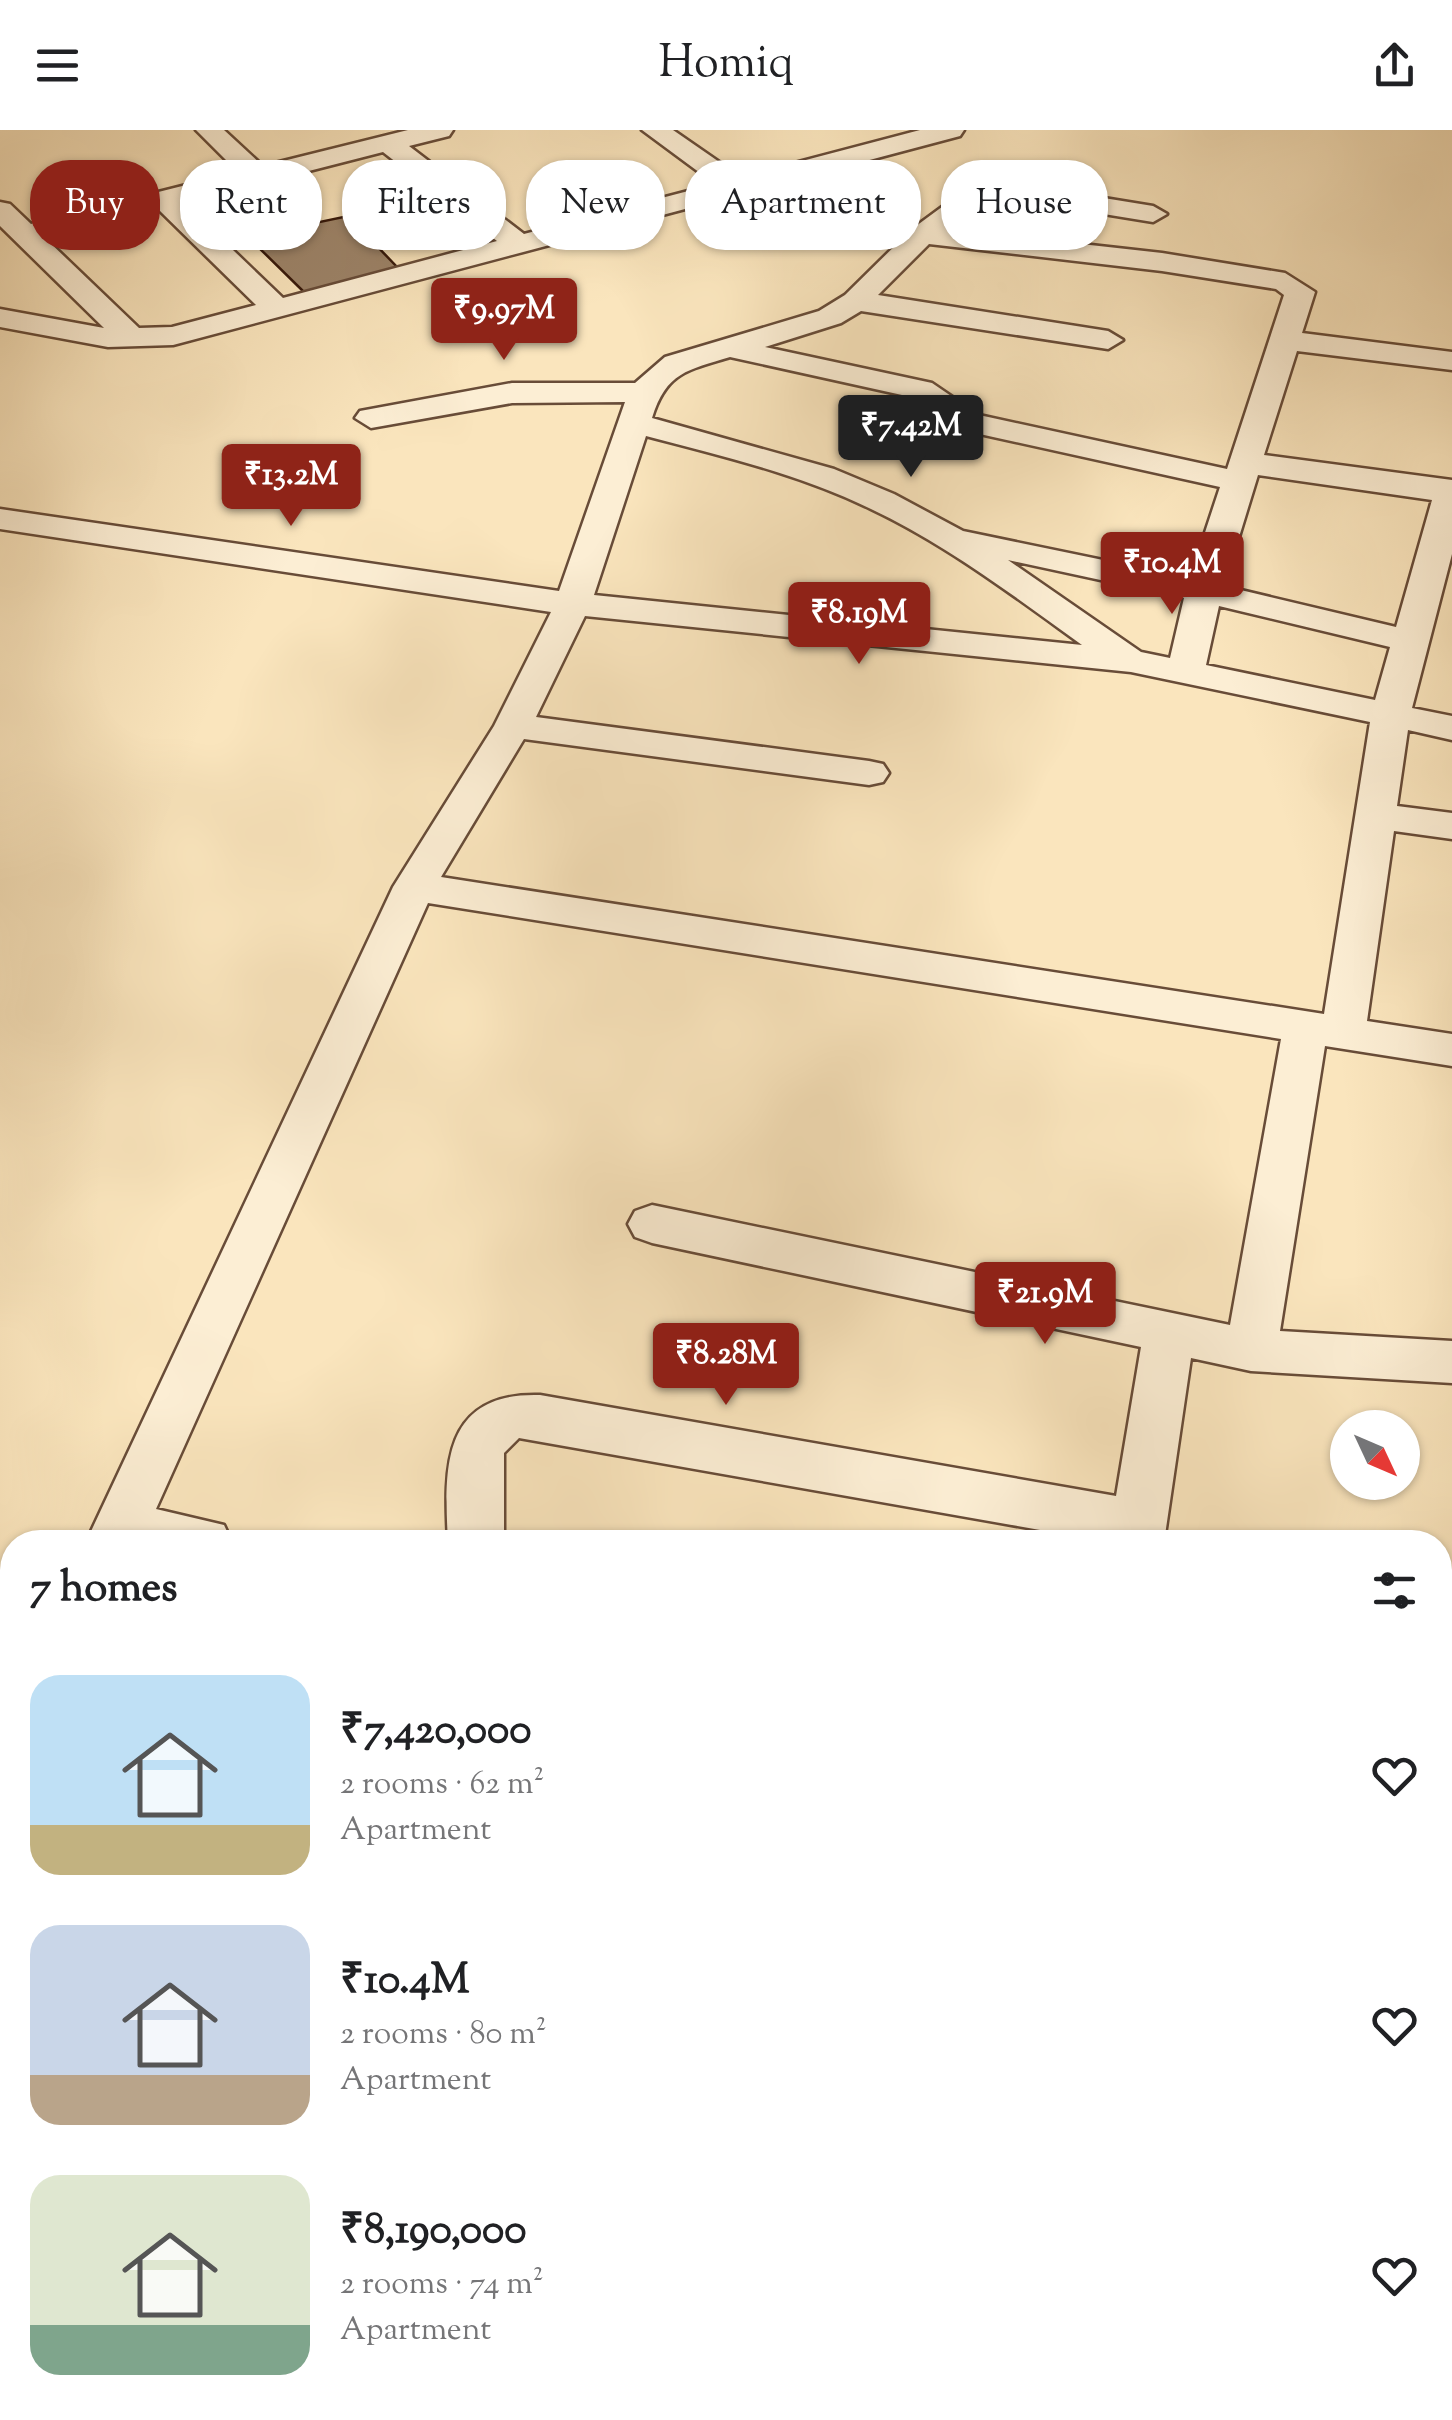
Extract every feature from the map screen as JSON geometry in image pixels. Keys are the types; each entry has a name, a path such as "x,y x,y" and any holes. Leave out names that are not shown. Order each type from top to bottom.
{"street":[{"path":"209,130 240,160"},
{"path":"322,160 440,130"},
{"path":"655,130 698,160"},
{"path":"835,160 949,130"},
{"path":"388,144 520,245"},
{"path":"120,1530 414,887 513,726 573,604 639,408 658,375 676,364 830,317 856,301 922,235 980,194 994,190 1153,214"},
{"path":"25,234 180,196"},
{"path":"164,200 278,310"},
{"path":"0,318 134,340 173,336 685,200"},
{"path":"0,210 134,340"},
{"path":"922,235 1162,262 1285,282 1300,292 1204,591 1186,672"},
{"path":"856,301 1108,340"},
{"path":"1285,340 1452,361"},
{"path":"728,348 921,390 939,398 968,422 1245,472 1451,492 1392,713 1376,816 1251,1350"},
{"path":"371,418 512,394 639,408 883,501 946,538 1131,661"},
{"path":"0,518 573,604 1131,661 1452,728"},
{"path":"946,538 1204,591 1410,641"},
{"path":"513,726 869,773"},
{"path":"1376,816 1452,826"},
{"path":"414,887 1452,1050"},
{"path":"652,1224 1251,1350 1452,1362"},
{"path":"1138,1530 1169,1332"},
{"path":"476,1530 475,1458 485,1432 506,1418 540,1417 1123,1530"}],"building":[{"path":"342,217 342,250 381,250 399,269 307,295 261,250 322,250 322,221"}]}
